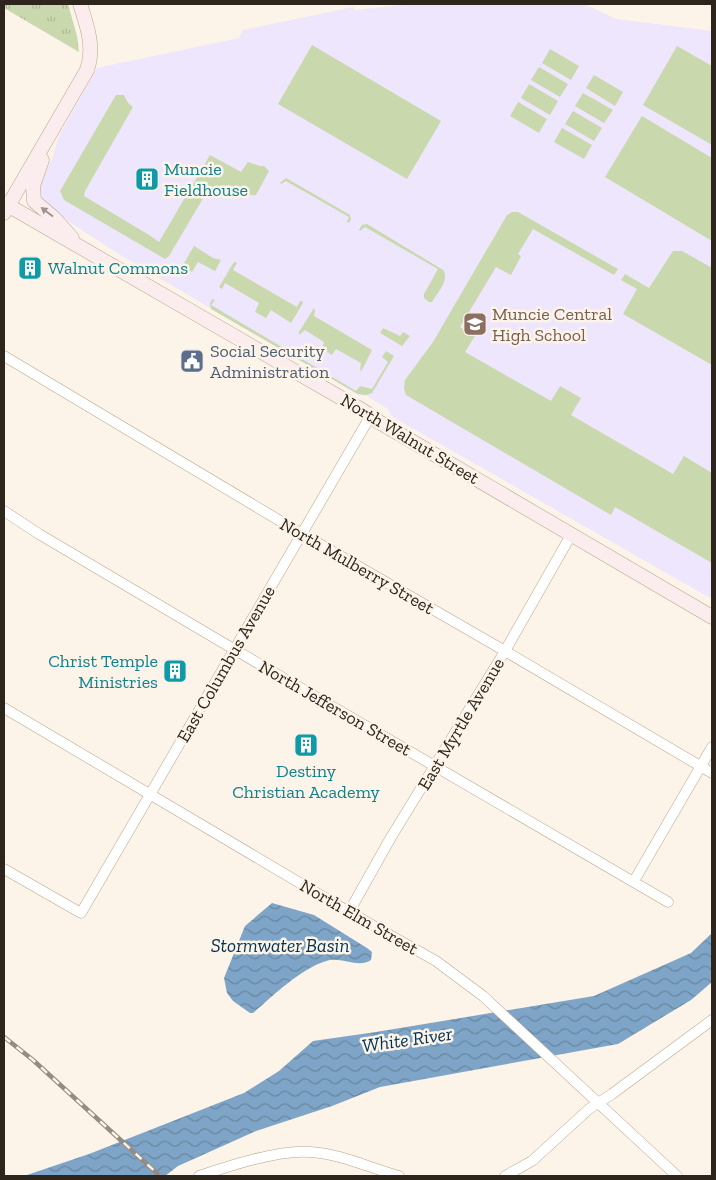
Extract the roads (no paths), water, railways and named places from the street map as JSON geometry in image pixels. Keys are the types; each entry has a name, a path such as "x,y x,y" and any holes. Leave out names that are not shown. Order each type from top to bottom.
{"main road":[{"path":"5,207 90,62 90,41 80,4"},
{"path":"50,133 33,186 33,197 38,205 54,218 81,248"},
{"name":"North Walnut Street","path":"5,207 81,248 712,617"}],"street":[{"name":"North Mulberry Street","path":"4,356 302,534 506,651 712,774"},
{"name":"East Columbus Avenue","path":"4,869 81,913 370,416"},
{"name":"North Jefferson Street","path":"4,511 39,534 668,902"},
{"name":"East Myrtle Avenue","path":"349,912 390,839 506,651 571,535"},
{"name":"North Elm Street","path":"4,708 349,912 436,961 483,996 677,1176"},
{"path":"634,881 712,747"},
{"path":"505,1176 532,1161 580,1116 712,1020"},
{"path":"198,1176 267,1157 298,1151 332,1156 400,1176"}],"water":[{"name":"Stormwater Basin","path":"272,903 314,915 367,948 372,952 371,960 355,963 332,960 316,965 297,976 253,1013 250,1013 233,1001 227,993 224,978 245,926"},
{"name":"White River","path":"712,933 712,982 691,1000 618,1044 380,1087 332,1106 256,1131 178,1166 165,1176 24,1176 89,1154 244,1093 279,1071 313,1041 594,996 691,953"}],"railway":[{"path":"4,1037 33,1060 160,1176"}],"place":[{"name":"Muncie Fieldhouse","path":"147,179"},
{"name":"Walnut Commons","path":"30,268"},
{"name":"Muncie Central High School","path":"475,324"},
{"name":"Social Security Administration","path":"192,361"},
{"name":"Christ Temple Ministries","path":"175,671"},
{"name":"Destiny Christian Academy","path":"306,745"}]}
